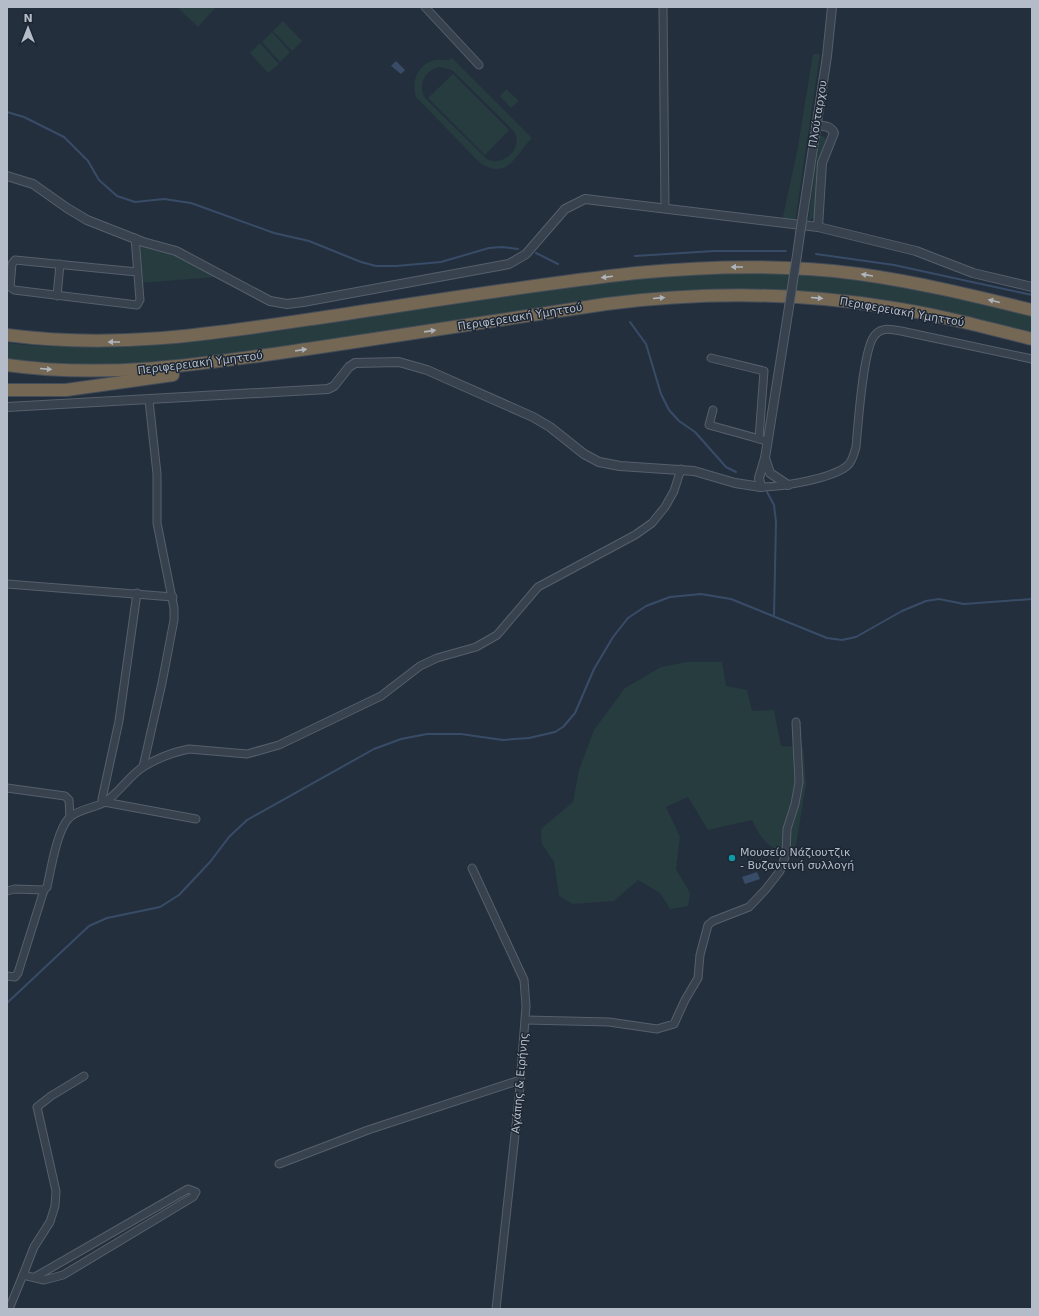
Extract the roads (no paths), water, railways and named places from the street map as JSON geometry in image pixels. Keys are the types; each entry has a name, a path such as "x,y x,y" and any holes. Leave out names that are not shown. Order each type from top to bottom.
{"highway":[{"path":"7,335 41,339 118,342 197,336 565,282 650,272 732,267 778,267 859,274 936,288 1032,310"},
{"name":"Περιφερειακή Υμηττού","path":"7,365 74,371 127,371 181,367 606,304 662,298 718,295 796,297 859,303 936,316 1032,339"},
{"path":"7,330 24,332 41,339"},
{"path":"7,390 44,391 88,388 223,366 263,356"}],"street":[{"path":"424,7 479,65"},
{"path":"663,7 665,208"},
{"name":"Πλούταρχου","path":"764,470 765,458 763,440 789,307 832,7"},
{"path":"816,125 827,126 833,130 834,134 832,142 825,153 822,163 818,227"},
{"path":"7,176 33,184 81,216 135,238 176,251 270,301 291,303 419,282 510,264 526,254 565,209 585,199 818,227 916,251 972,273 1032,287"},
{"path":"135,238 138,272 140,300 136,305 14,290 10,285 12,264 15,260 138,272"},
{"path":"58,296 60,264"},
{"path":"7,407 328,389 334,386 349,367 355,363 399,362 427,370 533,417 550,427 584,454 599,462 620,466 694,471 741,485 761,487 788,485 841,470 852,460 856,447 868,352 873,336 881,330 901,330 1032,359"},
{"path":"711,358 764,371 763,440 709,425 713,410"},
{"path":"143,767 174,620 173,597 164,562 157,523 156,474 149,400"},
{"path":"70,817 104,802 116,794 143,767 181,750 188,749 247,754 279,745 381,696 420,666 437,658 476,648 497,635 538,587 629,538 652,522 666,507 674,491 681,469"},
{"path":"764,470 788,485"},
{"path":"741,485 750,481 764,470"},
{"path":"761,487 759,478 764,470"},
{"path":"7,584 173,597"},
{"path":"104,802 102,799 119,721 125,685 137,593"},
{"path":"526,1020 609,1022 657,1029 674,1024 685,1000 698,978 700,955 708,925 713,921 749,907 766,890 780,871 786,854 788,829 795,804 798,782 796,722"},
{"path":"7,788 65,796 69,800 70,817 59,839 47,887 44,890 18,973 15,977 7,976"},
{"path":"104,802 196,819"},
{"name":"Αγάπης & Ειρήνης","path":"472,868 524,980 526,1020 496,1309"},
{"path":"7,891 16,889 44,890"},
{"path":"9,1309 34,1247 50,1222 55,1206 56,1191 37,1107 51,1096 84,1076"},
{"path":"279,1164 368,1130 520,1080"},
{"path":"23,1275 44,1280 63,1275 193,1197 196,1192 188,1189 35,1277"}],"water":[{"path":"396,61 405,70 401,74 391,66"},
{"path":"757,872 760,879 745,884 742,877"}],"waterway":[{"path":"7,112 24,117 64,137 88,161 99,180 117,196 135,202 164,199 191,203 274,233 309,241 361,262 376,266 396,266 441,262 489,248 502,247 518,249"},
{"path":"635,256 714,251 786,251"},
{"path":"536,253 558,264"},
{"path":"816,254 894,265 1032,295"},
{"path":"630,322 646,344 661,394 669,410 679,421 695,432 726,467 736,472"},
{"path":"767,492 774,505 776,522 774,616"},
{"path":"7,1003 89,926 107,918 160,907 179,895 210,862 229,837 247,820 374,749 401,739 427,734 461,734 503,740 529,738 555,732 563,727 575,713 594,669 613,637 628,618 646,606 670,597 701,594 731,599 827,638 842,640 856,637 902,611 926,601 939,599 964,604 1032,599"}],"place":[{"name":"Μουσείο Νάζιουτζικ - Βυζαντινή συλλογή","path":"732,858"}]}
